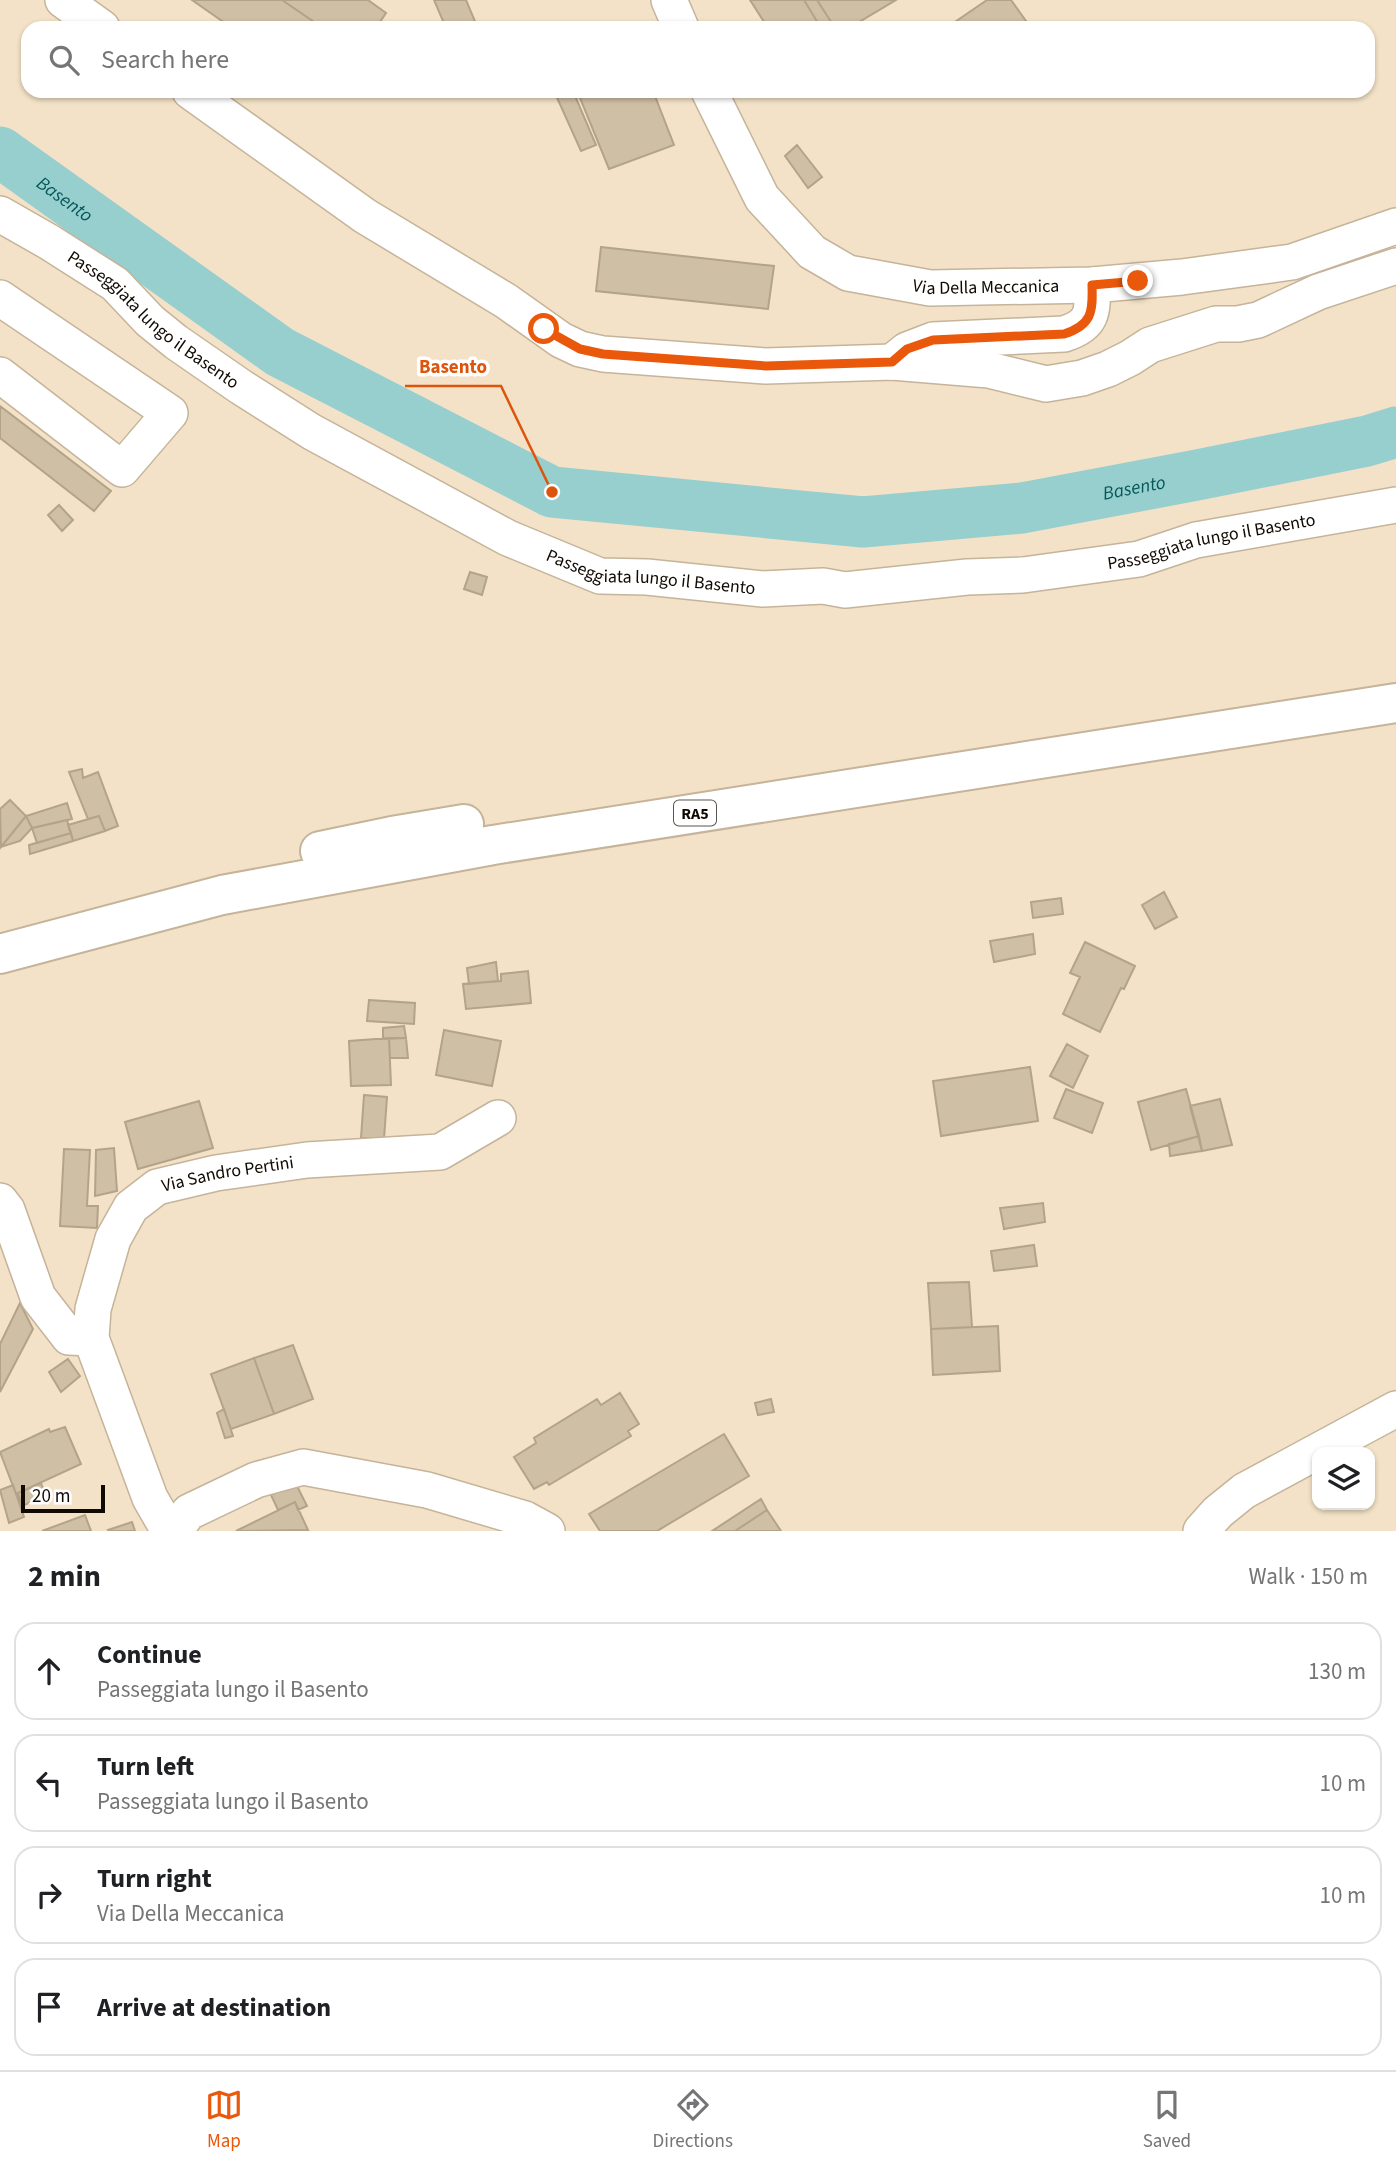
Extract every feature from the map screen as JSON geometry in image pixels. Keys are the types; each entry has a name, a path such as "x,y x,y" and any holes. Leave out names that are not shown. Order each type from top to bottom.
{"highway":[{"name":"RA5","path":"0,927 160,884 392,835 1396,678"},
{"name":"RA5","path":"0,954 222,895 466,850 1396,703"}],"street":[{"path":"63,0 92,21"},
{"path":"669,0 678,21"},
{"path":"200,98 365,216 506,301 561,340 580,349 603,354 766,366 892,362 989,370 1046,384 1108,369 1150,345 1216,324 1258,320 1318,292 1396,267"},
{"name":"Via Della Meccanica","path":"712,98 762,198 812,252 848,273 930,288 1092,285 1182,277 1292,262 1396,226"},
{"name":"Passeggiata lungo il Basento","path":"0,214 115,284 150,321 176,342 312,432 508,538 600,576 647,577 763,589 822,586 845,590 967,577 1023,575 1139,559 1209,537 1396,505"},
{"path":"892,362 907,349 933,340 1064,334 1078,329 1089,319 1093,305 1092,285"},
{"path":"0,298 170,413 122,469 0,375"},
{"name":"Via Sandro Pertini","path":"169,1531 150,1498 91,1338 93,1309 113,1239 131,1207 157,1187 216,1173 307,1160 440,1152 498,1118"},
{"path":"0,1201 6,1210 38,1297 69,1336 91,1338"},
{"path":"1200,1531 1218,1512 1244,1492 1396,1409"},
{"path":"178,1531 180,1523 189,1512 256,1480 303,1467 427,1490 483,1517 525,1519 547,1531"}],"building":[{"path":"192,0 282,0 313,21 222,21"},
{"path":"282,0 368,0 386,13 381,21 313,21"},
{"path":"434,0 466,0 475,21 443,21"},
{"path":"750,0 804,0 817,21 764,21"},
{"path":"804,0 817,0 830,21 817,21"},
{"path":"817,0 896,0 861,21 830,21"},
{"path":"987,0 1011,0 1026,21 956,21"},
{"path":"557,98 576,98 596,145 581,151"},
{"path":"580,98 656,98 674,145 609,169"},
{"path":"797,145 822,177 808,188 785,156"},
{"path":"601,247 774,266 768,309 596,291"},
{"path":"0,406 111,491 94,511 0,438"},
{"path":"59,505 73,520 62,531 48,515"},
{"path":"470,572 487,577 482,595 464,589"},
{"path":"82,769 83,778 98,772 118,826 105,831 99,816 88,819 69,772"},
{"path":"10,800 26,816 1,847 0,809"},
{"path":"67,803 72,819 32,828 26,816"},
{"path":"26,816 32,828 20,841 1,847"},
{"path":"99,816 105,831 73,841 68,825"},
{"path":"67,820 71,833 37,843 32,828"},
{"path":"71,833 73,841 30,854 29,845"},
{"path":"1164,892 1177,917 1155,929 1142,905"},
{"path":"1061,898 1063,914 1033,918 1031,902"},
{"path":"1033,934 1035,954 994,962 990,941"},
{"path":"1085,942 1135,966 1100,1032 1063,1014 1080,977 1070,973"},
{"path":"496,962 498,981 469,984 467,968"},
{"path":"528,971 531,1003 466,1009 463,984 501,981 501,974"},
{"path":"369,1000 415,1003 414,1024 367,1021"},
{"path":"404,1026 406,1038 383,1039 383,1028"},
{"path":"444,1030 501,1041 492,1086 436,1075"},
{"path":"389,1038 406,1038 408,1058 390,1058"},
{"path":"389,1038 391,1085 351,1086 349,1041"},
{"path":"1067,1044 1088,1056 1073,1088 1050,1076"},
{"path":"1030,1067 1038,1121 941,1136 933,1081"},
{"path":"1066,1089 1103,1103 1092,1133 1054,1118"},
{"path":"1186,1089 1199,1136 1151,1150 1138,1102"},
{"path":"364,1095 387,1097 384,1139 361,1138"},
{"path":"1220,1099 1232,1145 1202,1151 1190,1106"},
{"path":"199,1101 213,1148 138,1169 125,1122"},
{"path":"1199,1136 1202,1151 1170,1156 1169,1144"},
{"path":"114,1148 117,1191 95,1196 96,1150"},
{"path":"64,1149 90,1150 87,1206 98,1206 97,1228 60,1226"},
{"path":"1043,1203 1045,1222 1004,1229 1000,1208"},
{"path":"1034,1245 1037,1266 994,1271 991,1251"},
{"path":"969,1282 972,1327 931,1329 928,1283"},
{"path":"20,1303 33,1329 0,1392 0,1344"},
{"path":"998,1326 1000,1371 933,1375 931,1329"},
{"path":"293,1345 313,1399 274,1414 254,1358"},
{"path":"254,1358 274,1414 231,1429 211,1374"},
{"path":"68,1359 80,1376 61,1392 49,1372"},
{"path":"620,1393 639,1424 628,1431 631,1436 549,1485 547,1482 534,1489 514,1457 536,1443 534,1438 597,1399 601,1405"},
{"path":"771,1399 774,1412 758,1415 755,1403"},
{"path":"224,1409 233,1436 225,1438 217,1413"},
{"path":"65,1427 81,1464 16,1494 0,1452 49,1429 50,1432"},
{"path":"724,1434 749,1476 657,1531 600,1531 589,1514"},
{"path":"295,1482 307,1506 298,1510 295,1502 278,1510 271,1495"},
{"path":"41,1483 46,1496 22,1506 18,1493"},
{"path":"13,1485 24,1517 9,1523 0,1490"},
{"path":"761,1499 767,1510 735,1531 712,1531"},
{"path":"295,1502 308,1530 236,1531"},
{"path":"767,1510 781,1531 735,1531"},
{"path":"85,1515 91,1531 42,1531"},
{"path":"132,1522 135,1531 108,1530"}],"waterway":[{"name":"Basento","path":"0,152 280,352 552,492 863,522 1022,508 1367,441 1396,432"}],"place":[{"name":"Basento","path":"552,492"}],"route":[{"path":"544,329 580,349 603,354 766,366 892,362 907,349 933,340 1064,334 1078,329 1089,319 1093,305 1092,285 1138,281"}]}
